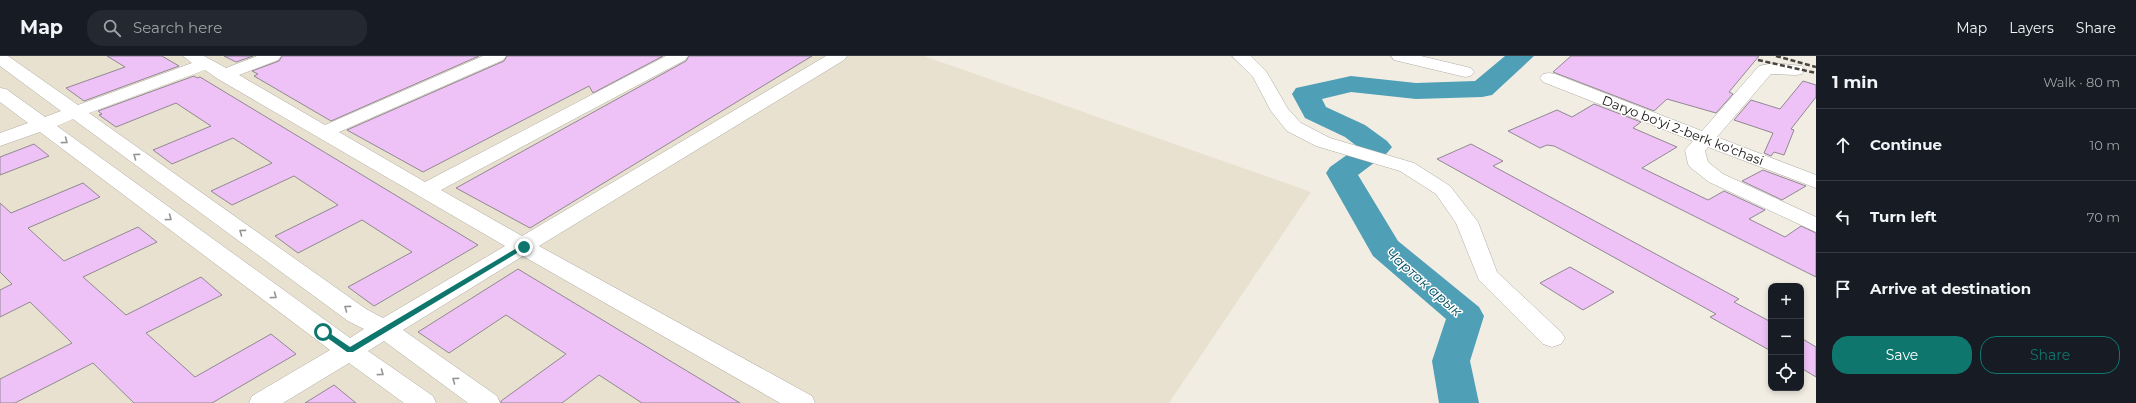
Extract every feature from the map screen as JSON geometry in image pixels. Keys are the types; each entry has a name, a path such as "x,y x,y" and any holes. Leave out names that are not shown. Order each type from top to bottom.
{"street":[{"path":"0,140 207,65 272,56"},
{"path":"324,132 497,56"},
{"path":"425,190 679,56"},
{"path":"262,403 524,247 838,56"},
{"path":"1241,56 1260,75 1280,111 1294,126 1323,142 1407,167 1443,190 1467,222 1487,275 1552,338"},
{"path":"1400,56 1465,72"},
{"path":"0,58 357,315 384,330 487,403"},
{"path":"207,65 524,247 802,403"},
{"path":"1796,70 1774,68 1765,70 1695,150 1698,164 1716,178 1816,225"},
{"name":"Daryo bo'yi 2-berk ko'chasi","path":"1549,78 1816,182"},
{"path":"0,92 323,332 423,403"}],"shaded area":[{"path":"0,56 924,56 1311,192 1169,403 0,403"}],"building":[{"path":"107,56 162,56 179,66 84,101 66,88 125,67"},
{"path":"224,56 253,56 236,62"},
{"path":"282,56 479,56 331,121 254,76 258,74 252,71 279,61"},
{"path":"507,56 663,56 593,93 589,86 423,172 347,130 504,61"},
{"path":"689,56 812,56 530,228 456,188 686,61"},
{"path":"1571,56 1759,56 1729,92 1733,94 1716,113 1667,99 1654,111 1553,72"},
{"path":"194,76 197,78 200,77 478,245 374,306 348,287 412,252 362,220 298,253 275,236 338,205 294,176 232,205 211,191 272,163 233,138 172,164 153,150 211,126 176,103 116,127 99,115 102,114 98,111"},
{"path":"1803,81 1816,85 1816,97 1791,129 1794,130 1784,155 1774,152 1771,156 1764,153 1773,133 1734,120 1751,100 1780,109"},
{"path":"1594,104 1641,122 1633,128 1677,147 1642,168 1708,200 1724,191 1765,210 1749,219 1785,237 1801,226 1816,233 1816,277 1554,146 1547,145 1540,148 1508,131 1557,110 1572,117"},
{"path":"34,144 49,156 0,175 0,157"},
{"path":"1471,144 1503,161 1493,166 1739,299 1734,302 1768,320 1768,349 1710,317 1716,314 1437,159"},
{"path":"1763,170 1806,186 1782,200 1742,181"},
{"path":"83,183 100,197 28,228 64,261 138,227 157,242 83,277 126,315 201,277 222,295 146,333 195,377 271,334 296,354 212,403 134,403 93,363 15,403 0,403 0,379 72,343 30,302 0,317 0,290 12,284 0,272 0,203 11,213"},
{"path":"1570,267 1614,292 1583,310 1540,283"},
{"path":"518,269 740,403 642,403 599,375 562,403 501,403 501,401 566,354 506,315 449,353 418,332"},
{"path":"1804,340 1816,347 1816,377 1804,370"},
{"path":"334,385 356,403 305,403"}],"waterway":[{"name":"Чартак арык","path":"1459,403 1451,361 1466,316 1385,248 1341,173 1377,147 1355,131 1315,112 1306,94 1351,84 1416,91 1482,89 1521,56"}],"railway":[{"path":"1776,56 1816,67"},
{"path":"1758,60 1816,73"}],"route":[{"path":"323,332 350,350 524,247"}]}
